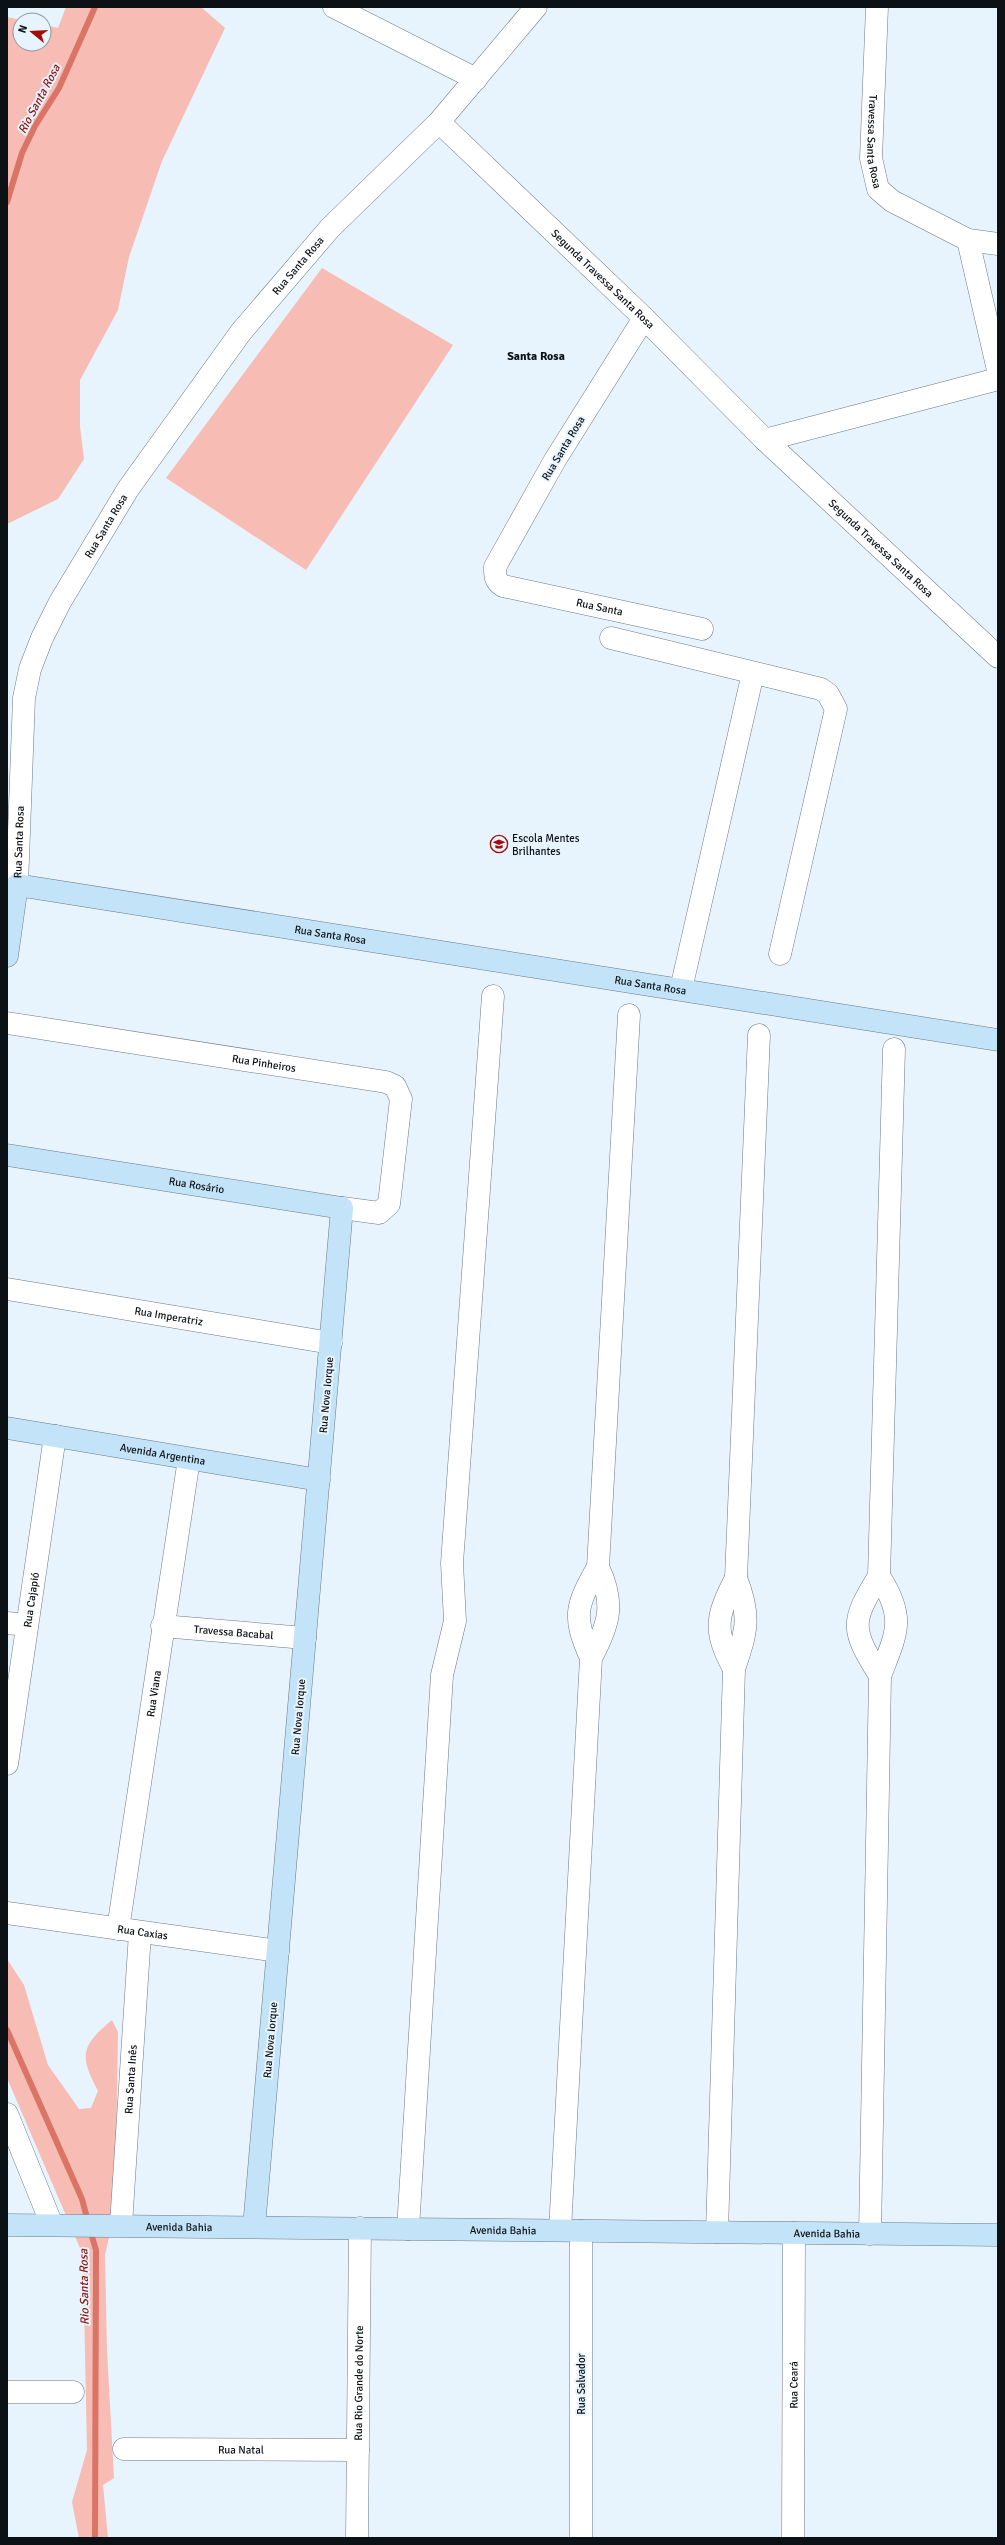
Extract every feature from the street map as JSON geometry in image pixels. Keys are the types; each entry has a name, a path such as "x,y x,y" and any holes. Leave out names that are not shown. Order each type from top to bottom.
{"street":[{"path":"334,7 476,79"},
{"name":"Rua Santa Rosa","path":"536,7 439,122 330,228 241,332 128,489 60,602 39,644 30,669 24,698 17,885 998,1040"},
{"name":"Travessa Santa Rosa","path":"877,7 871,158 878,189 892,201 968,240 998,244"},
{"name":"Segunda Travessa Santa Rosa","path":"439,122 644,318 765,440 998,657"},
{"path":"968,240 998,370"},
{"name":"Rua Santa Rosa","path":"498,583 495,567 555,460 644,318"},
{"path":"765,440 998,379"},
{"name":"Rua Santa","path":"498,583 504,586 702,629"},
{"path":"611,638 821,689 828,694 836,709 780,954"},
{"path":"681,989 753,673"},
{"path":"7,955 17,885"},
{"path":"407,2221 442,1675 455,1621 452,1562 494,996"},
{"path":"591,1658 581,1635 577,1621 580,1603 598,1567 629,1015"},
{"name":"Rua Pinheiros","path":"7,1023 261,1061 386,1082 395,1086 401,1099 389,1204 386,1210"},
{"path":"717,2224 734,1669 719,1635 720,1615 736,1578 759,1035"},
{"path":"880,1676 862,1647 857,1631 858,1616 879,1576 894,1049"},
{"name":"Rua Rosário","path":"7,1155 342,1208 379,1213 386,1210"},
{"name":"Rua Nova Iorque","path":"254,2227 342,1208"},
{"name":"Rua Imperatriz","path":"7,1289 331,1342"},
{"name":"Avenida Argentina","path":"7,1428 319,1480"},
{"name":"Rua Cajapió","path":"7,1764 17,1624 55,1436"},
{"name":"Rua Viana","path":"118,1929 162,1626 189,1459"},
{"path":"591,1658 606,1626 609,1611 609,1595 598,1567"},
{"path":"870,2226 880,1676 897,1630 896,1612 890,1594 879,1576"},
{"name":"Travessa Bacabal","path":"162,1626 305,1638"},
{"name":"Rua Salvador","path":"581,2538 567,2226 591,1658"},
{"name":"Rua Caxias","path":"7,1913 140,1933 278,1951"},
{"name":"Rua Santa Inês","path":"114,2226 140,1933"},
{"path":"7,2114 61,2225"},
{"name":"Avenida Bahia","path":"7,2225 360,2228 407,2221 567,2226 717,2224 794,2233 870,2226 998,2235"},
{"name":"Rua Rio Grande do Norte","path":"357,2538 360,2228"},
{"name":"Rua Ceará","path":"793,2538 794,2233"},
{"path":"7,2392 73,2392"},
{"name":"Rua Natal","path":"124,2449 358,2450"}],"shaded area":[{"path":"66,7 201,7 225,28 162,161 129,257 118,310 80,380 80,427 84,459 58,499 7,524 7,17 12,18 12,52 52,52 52,27 58,28"},
{"path":"322,268 453,345 306,570 166,478"},
{"path":"7,1959 24,1985 48,2065 79,2109 91,2108 98,2091 92,2079 86,2060 86,2052 89,2044 94,2037 112,2020 118,2032 115,2211 105,2255 107,2351 114,2478 103,2485 108,2538 79,2538 72,2502 87,2450 83,2255 7,2078"}],"waterway":[{"name":"Rio Santa Rosa","path":"7,202 22,153 35,126 59,88 95,7"},
{"name":"Rio Santa Rosa","path":"7,2030 82,2199 88,2222"},
{"name":"Rio Santa Rosa","path":"90,2230 96,2250 95,2538"}],"place":[{"name":"Escola Mentes Brilhantes","path":"499,844"}],"district":[{"name":"Santa Rosa","path":"536,356"}]}
